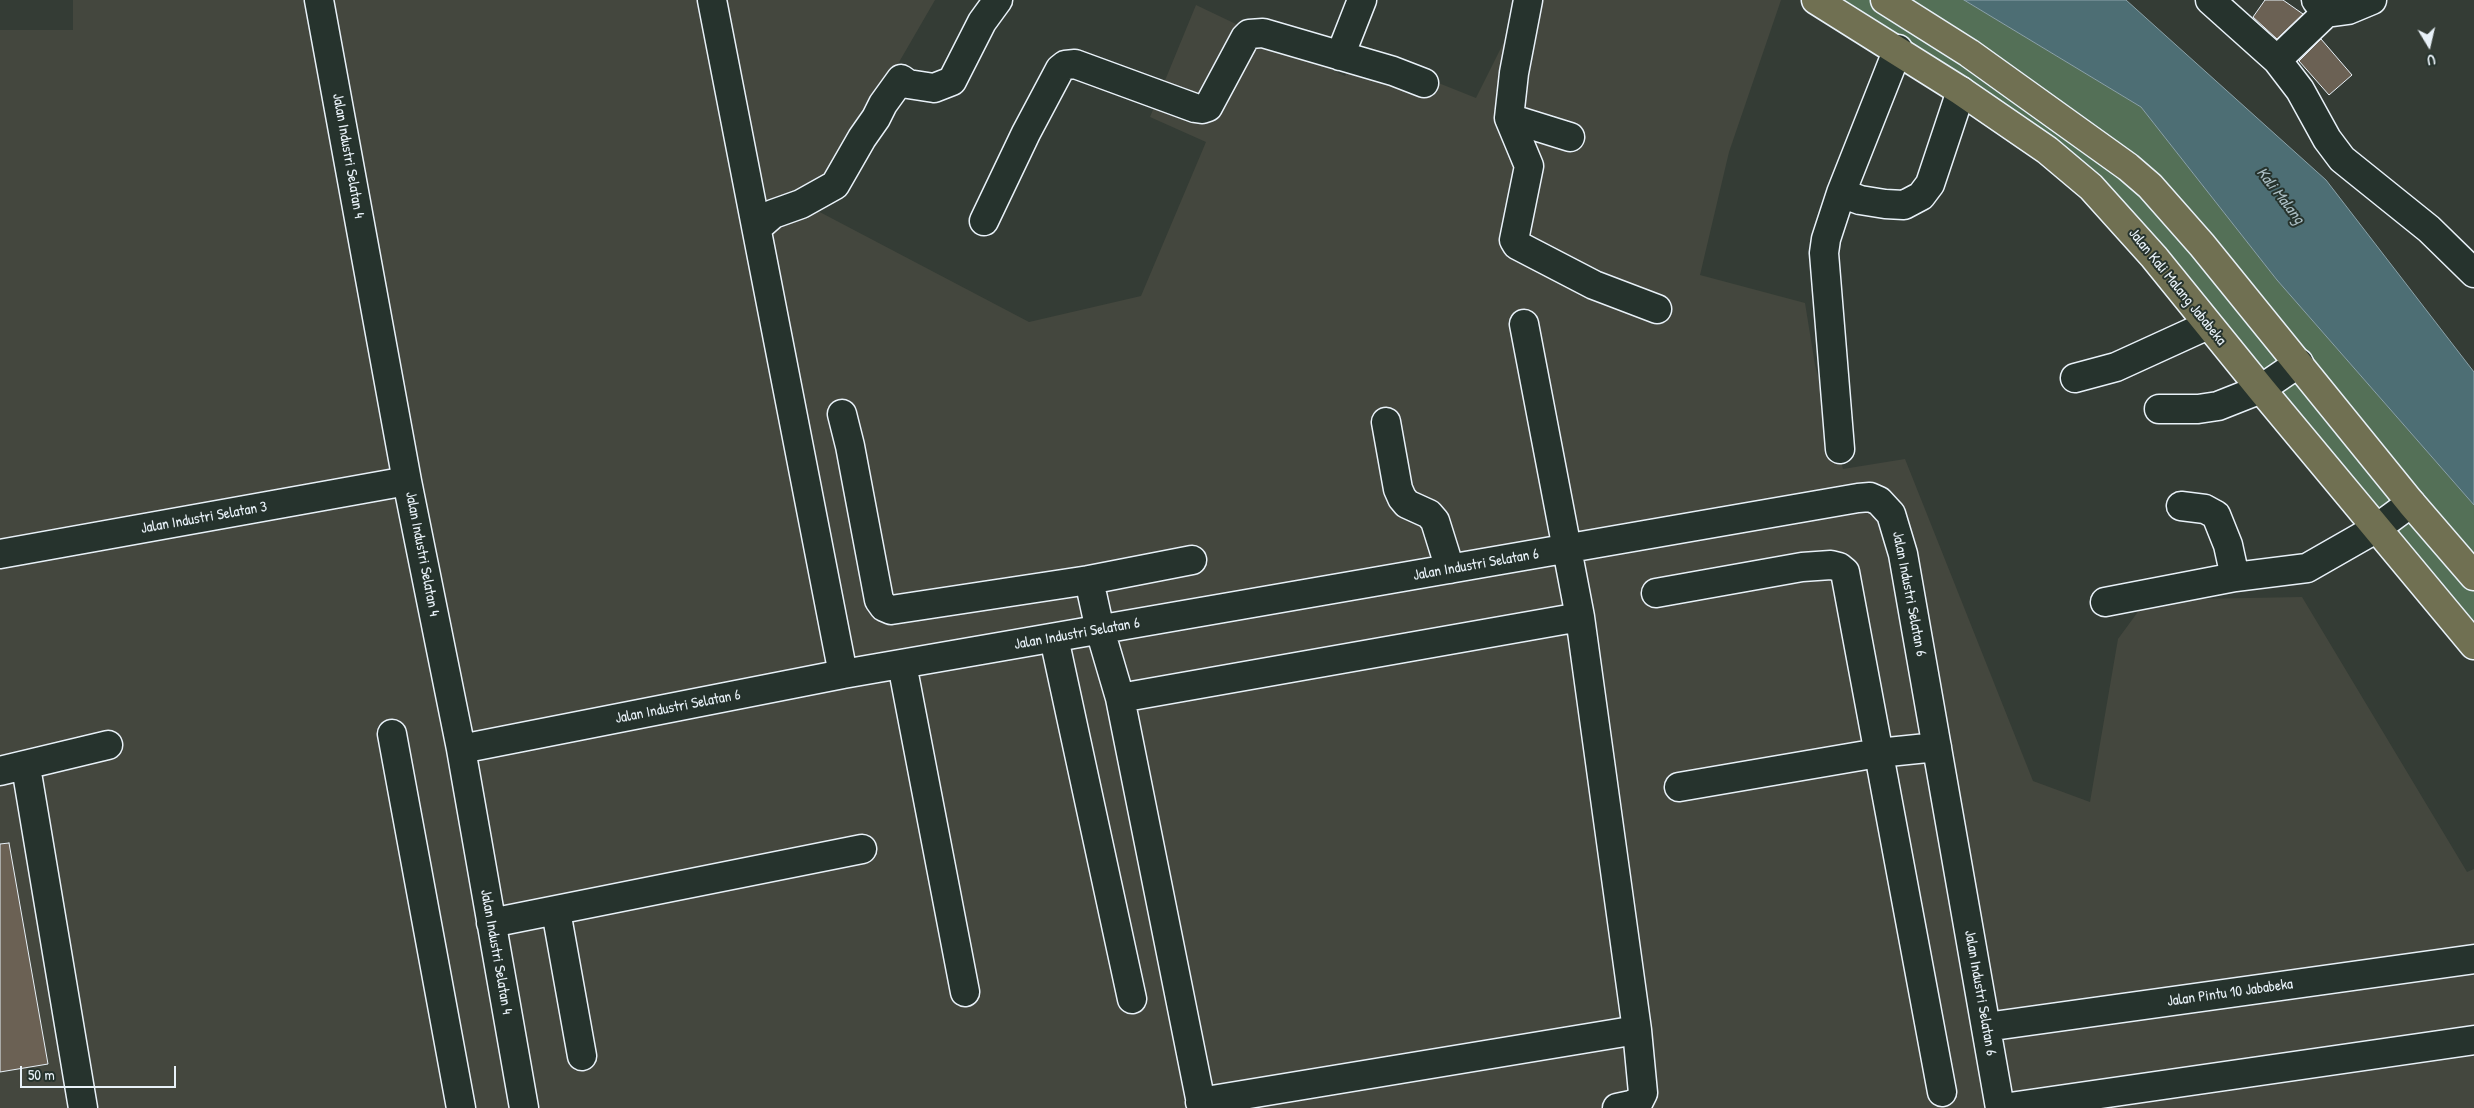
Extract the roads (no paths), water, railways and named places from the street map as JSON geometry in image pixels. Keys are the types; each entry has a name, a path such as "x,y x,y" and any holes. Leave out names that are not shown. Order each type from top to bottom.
{"main road":[{"name":"Jalan Kali Malang Jababeka","path":"1816,0 1898,49 1961,91 2047,150 2091,186 2148,250 2474,645"},
{"path":"1885,0 1969,53 2120,162 2150,186 2174,212 2299,363 2411,503 2474,576"}],"street":[{"name":"Jalan Industri Selatan 4","path":"319,0 407,482 461,749 524,1108"},
{"path":"712,0 843,674"},
{"path":"756,228 774,214 801,204 835,185 883,104 901,79 908,84 934,88 952,81 982,22 998,0"},
{"path":"1340,56 1362,0"},
{"path":"1528,0 1514,73 1509,118 1529,166 1514,233 1515,242 1594,285 1657,309"},
{"path":"2210,0 2276,60 2300,90 2327,139 2342,159 2429,229 2474,273"},
{"path":"2276,60 2321,6 2348,10 2372,0"},
{"path":"984,221 1026,134 1060,69 1065,65 1075,64 1198,109 1208,107 1249,34 1263,33 1424,83"},
{"path":"1840,449 1824,252 1826,239 1841,193 1898,49"},
{"path":"1841,193 1860,200 1904,205 1922,196 1930,184 1961,91"},
{"path":"1509,118 1570,137"},
{"path":"1524,324 1569,548 1580,616 1637,1030 1643,1093 1639,1101 1631,1106 1617,1108"},
{"path":"2075,378 2116,367 2208,325"},
{"path":"2159,409 2210,408 2261,389 2299,363"},
{"path":"842,414 850,446 879,600 884,607 892,610 1089,580 1192,560"},
{"path":"1386,422 1398,489 1402,498 1408,504 1429,514 1435,521 1450,569"},
{"name":"Jalan Industri Selatan 3","path":"0,554 407,482"},
{"name":"Jalan Industri Selatan 6","path":"461,749 843,674 1870,497 1878,500 1890,514 1903,554 2001,1108"},
{"path":"2105,602 2235,578 2307,568 2377,528 2411,503"},
{"path":"2181,506 2205,509 2216,515 2228,545 2235,578"},
{"path":"1656,593 1802,567 1831,564 1843,569 1845,572 1942,1092"},
{"path":"1089,580 1100,630 1120,698 1201,1105 1637,1030"},
{"path":"1120,698 1580,616"},
{"path":"1054,638 1132,999"},
{"path":"902,664 964,992"},
{"path":"392,734 461,1108"},
{"path":"83,1108 13,769 108,745"},
{"path":"1679,787 1878,753 1937,747"},
{"path":"491,923 862,849"},
{"path":"556,911 582,1056"},
{"name":"Jalan Pintu 10 Jababeka","path":"1986,1027 2474,959"},
{"path":"2001,1108 2474,1040"}],"water":[{"name":"Kali Malang","path":"1964,0 2126,0 2326,180 2474,372 2474,505 2277,280 2141,107"}]}
